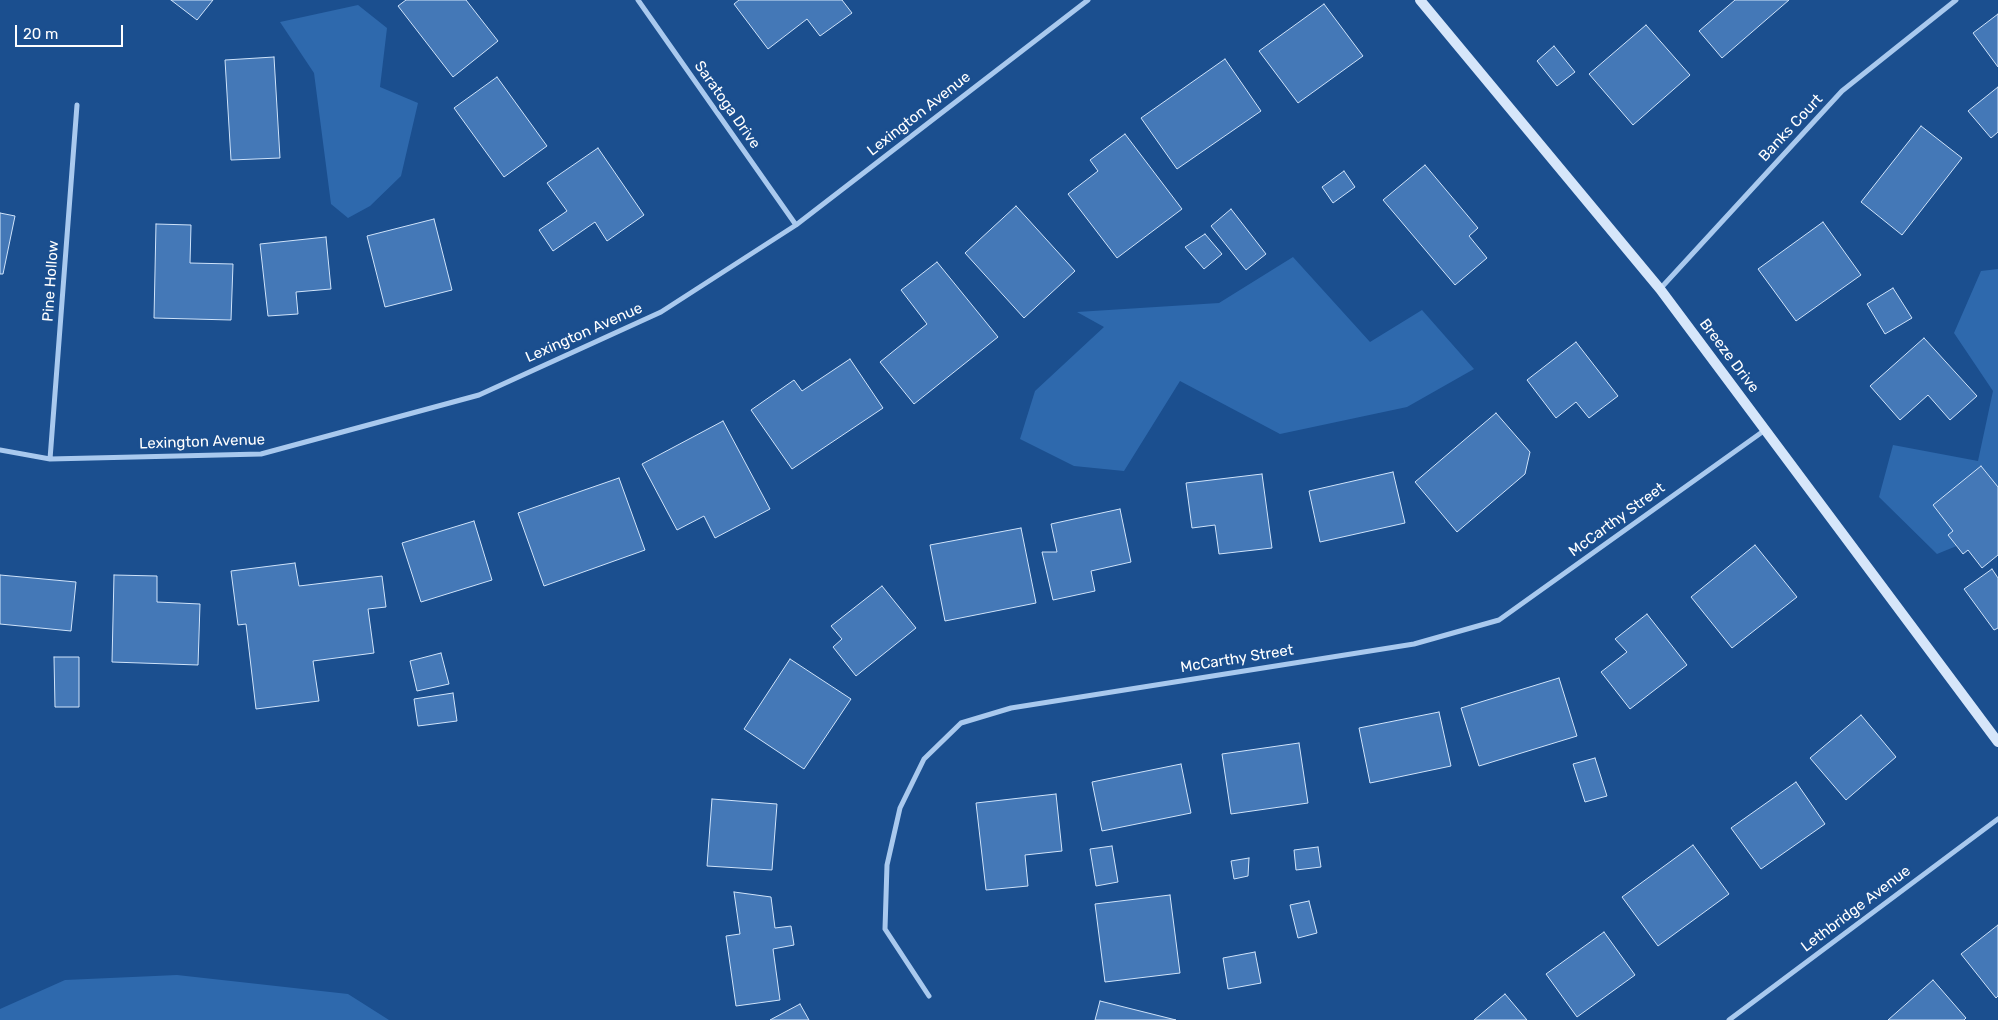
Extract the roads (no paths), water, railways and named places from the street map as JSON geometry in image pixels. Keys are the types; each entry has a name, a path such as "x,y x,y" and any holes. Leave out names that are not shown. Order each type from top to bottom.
{"street":[{"name":"Saratoga Drive","path":"638,0 796,225"},
{"name":"Lexington Avenue","path":"0,450 50,459 261,454 479,395 661,312 796,225 1088,0"},
{"name":"Breeze Drive","path":"1420,0 1660,289 1998,742"},
{"name":"Banks Court","path":"1660,289 1842,91 1956,0"},
{"name":"Pine Hollow","path":"50,459 77,105"},
{"name":"McCarthy Street","path":"929,996 885,929 887,865 900,808 924,759 961,723 1011,708 1414,644 1499,620 1765,429"},
{"name":"Lethbridge Avenue","path":"1729,1020 1998,819"}]}
